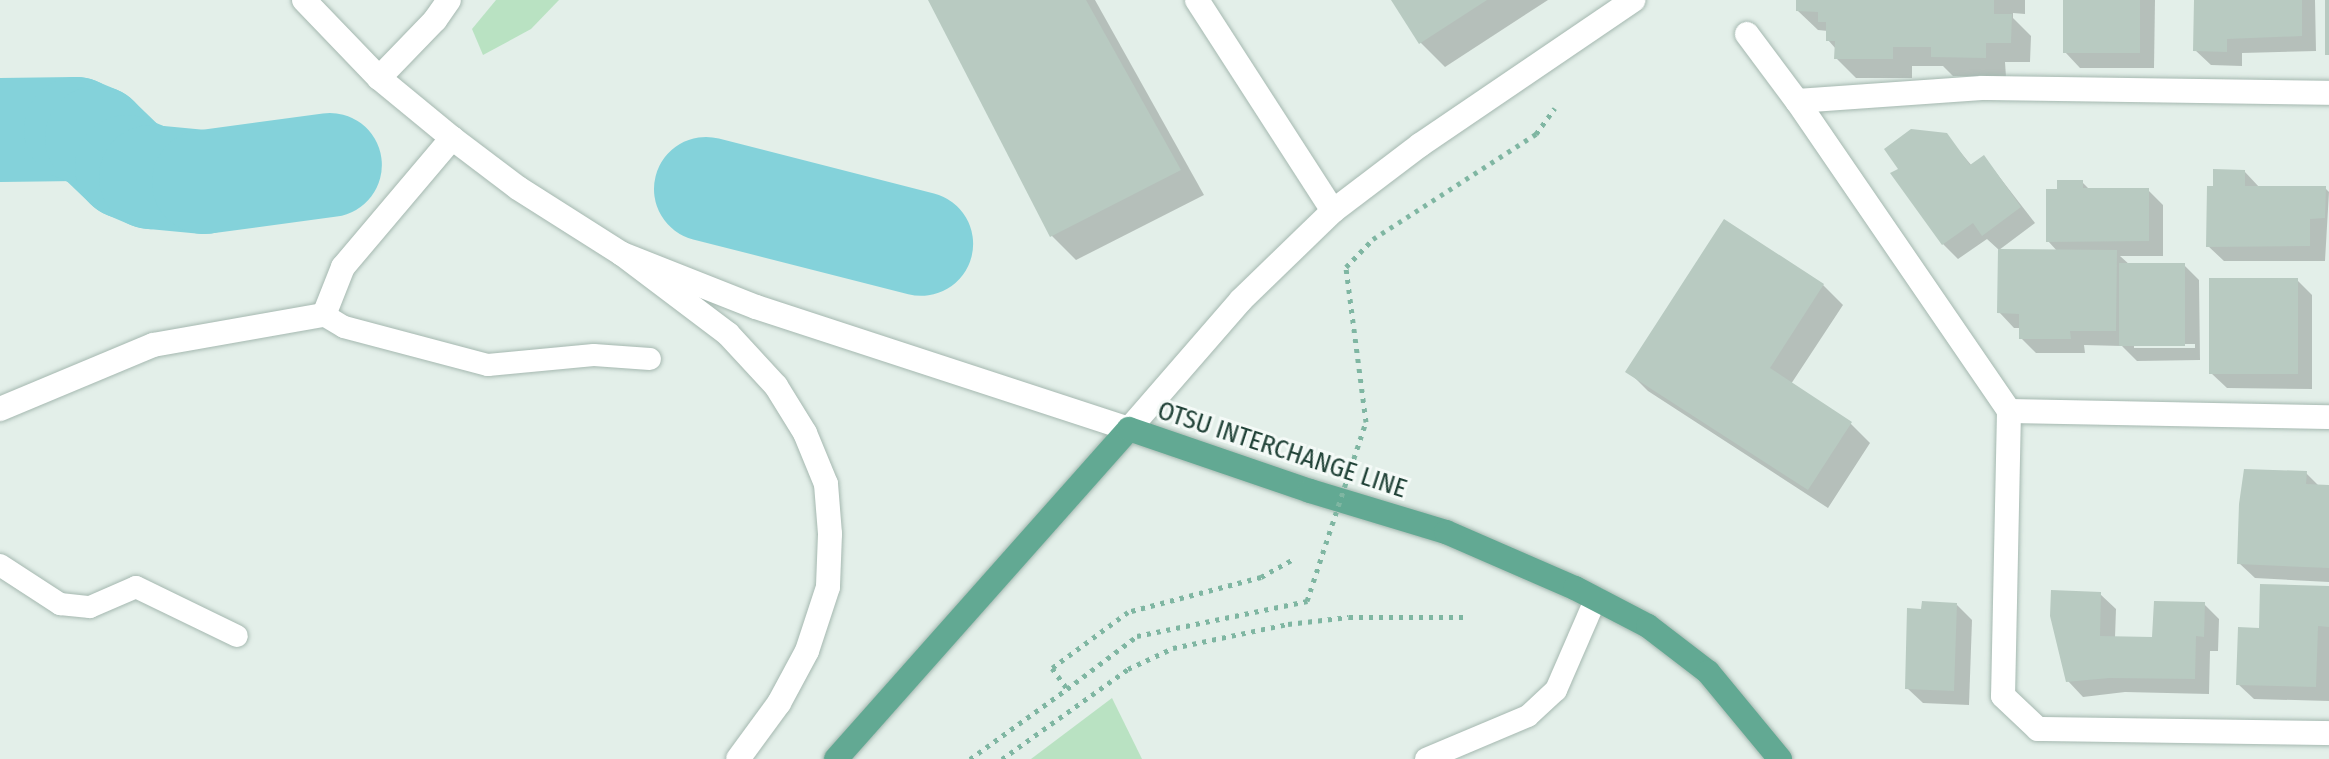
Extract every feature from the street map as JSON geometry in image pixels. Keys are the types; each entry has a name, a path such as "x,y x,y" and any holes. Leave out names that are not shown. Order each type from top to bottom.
{"main road":[{"name":"OTSU INTERCHANGE LINE","path":"836,759 1129,429 1310,491 1446,532 1596,598 1648,626 1708,672 1780,759"}],"street":[{"path":"304,0 379,78 452,138 518,188 622,254 728,334 776,386 805,433 826,484 830,534 828,587 807,651 779,703 738,759"},
{"path":"379,78 435,20 449,0"},
{"path":"1197,0 1333,211"},
{"path":"622,254 756,307 1129,429 1241,300 1333,211 1420,145 1633,0"},
{"path":"1747,34 1797,101 2009,411 2003,696 2038,729 2329,733"},
{"path":"1797,101 1982,88 2329,93"},
{"path":"0,409 153,345 324,315 343,267 452,138"},
{"path":"2009,411 2329,417"}],"lane":[{"path":"324,315 344,327 488,365 594,355 650,359"},
{"path":"0,565 60,604 90,607 136,587 237,636"},
{"path":"1426,759 1528,716 1556,690 1596,598"}],"path":[{"path":"970,759 1137,636 1307,601 1366,422 1346,267 1373,239 1536,134"},
{"path":"1067,689 1052,668 1128,612 1261,577 1295,558"},
{"path":"1002,759 1128,669 1173,648 1288,624 1349,617 1468,617"}],"green space":[{"path":"496,0 559,0 531,29 483,55 472,29"},
{"path":"1112,698 1142,759 1031,759"}],"building":[{"path":"928,0 1086,0 1181,170 1050,237"},
{"path":"1391,0 1487,0 1419,44"},
{"path":"1796,0 1994,0 1994,14 2012,14 2011,43 1986,43 1986,58 1931,57 1931,47 1893,47 1893,59 1834,59 1835,41 1826,41 1826,22 1818,22 1818,12 1796,11"},
{"path":"2063,0 2140,0 2140,53 2063,53"},
{"path":"2194,0 2302,0 2302,36 2227,39 2227,52 2193,51"},
{"path":"2325,0 2329,0 2329,55 2325,55"},
{"path":"1911,129 1947,133 1970,165 1984,155 2021,207 1982,236 1973,223 1942,245 1890,173 1898,169 1884,149"},
{"path":"2213,169 2245,170 2245,186 2326,186 2325,218 2310,219 2310,246 2206,247 2207,186 2213,186"},
{"path":"2057,180 2083,180 2083,188 2149,188 2149,241 2046,242 2046,189 2057,189"},
{"path":"1724,219 1824,284 1770,368 1852,422 1808,490 1625,372"},
{"path":"1998,249 2117,250 2116,331 2070,331 2071,339 2019,339 2019,314 1997,313"},
{"path":"2119,263 2185,263 2185,346 2119,346"},
{"path":"2209,278 2298,278 2298,374 2209,374"},
{"path":"2244,469 2307,471 2306,484 2329,485 2329,568 2237,564 2239,504"},
{"path":"2260,584 2329,586 2329,627 2318,626 2316,687 2236,685 2238,627 2259,628"},
{"path":"2051,590 2101,592 2100,636 2152,637 2154,601 2205,602 2204,637 2196,636 2195,679 2109,678 2066,682 2050,616"},
{"path":"1922,601 1957,603 1954,691 1905,689 1907,608 1921,609"}],"waterway":[{"path":"0,130 76,129 97,138 127,167 151,177 204,182 330,165"},
{"path":"706,189 921,244"}]}
